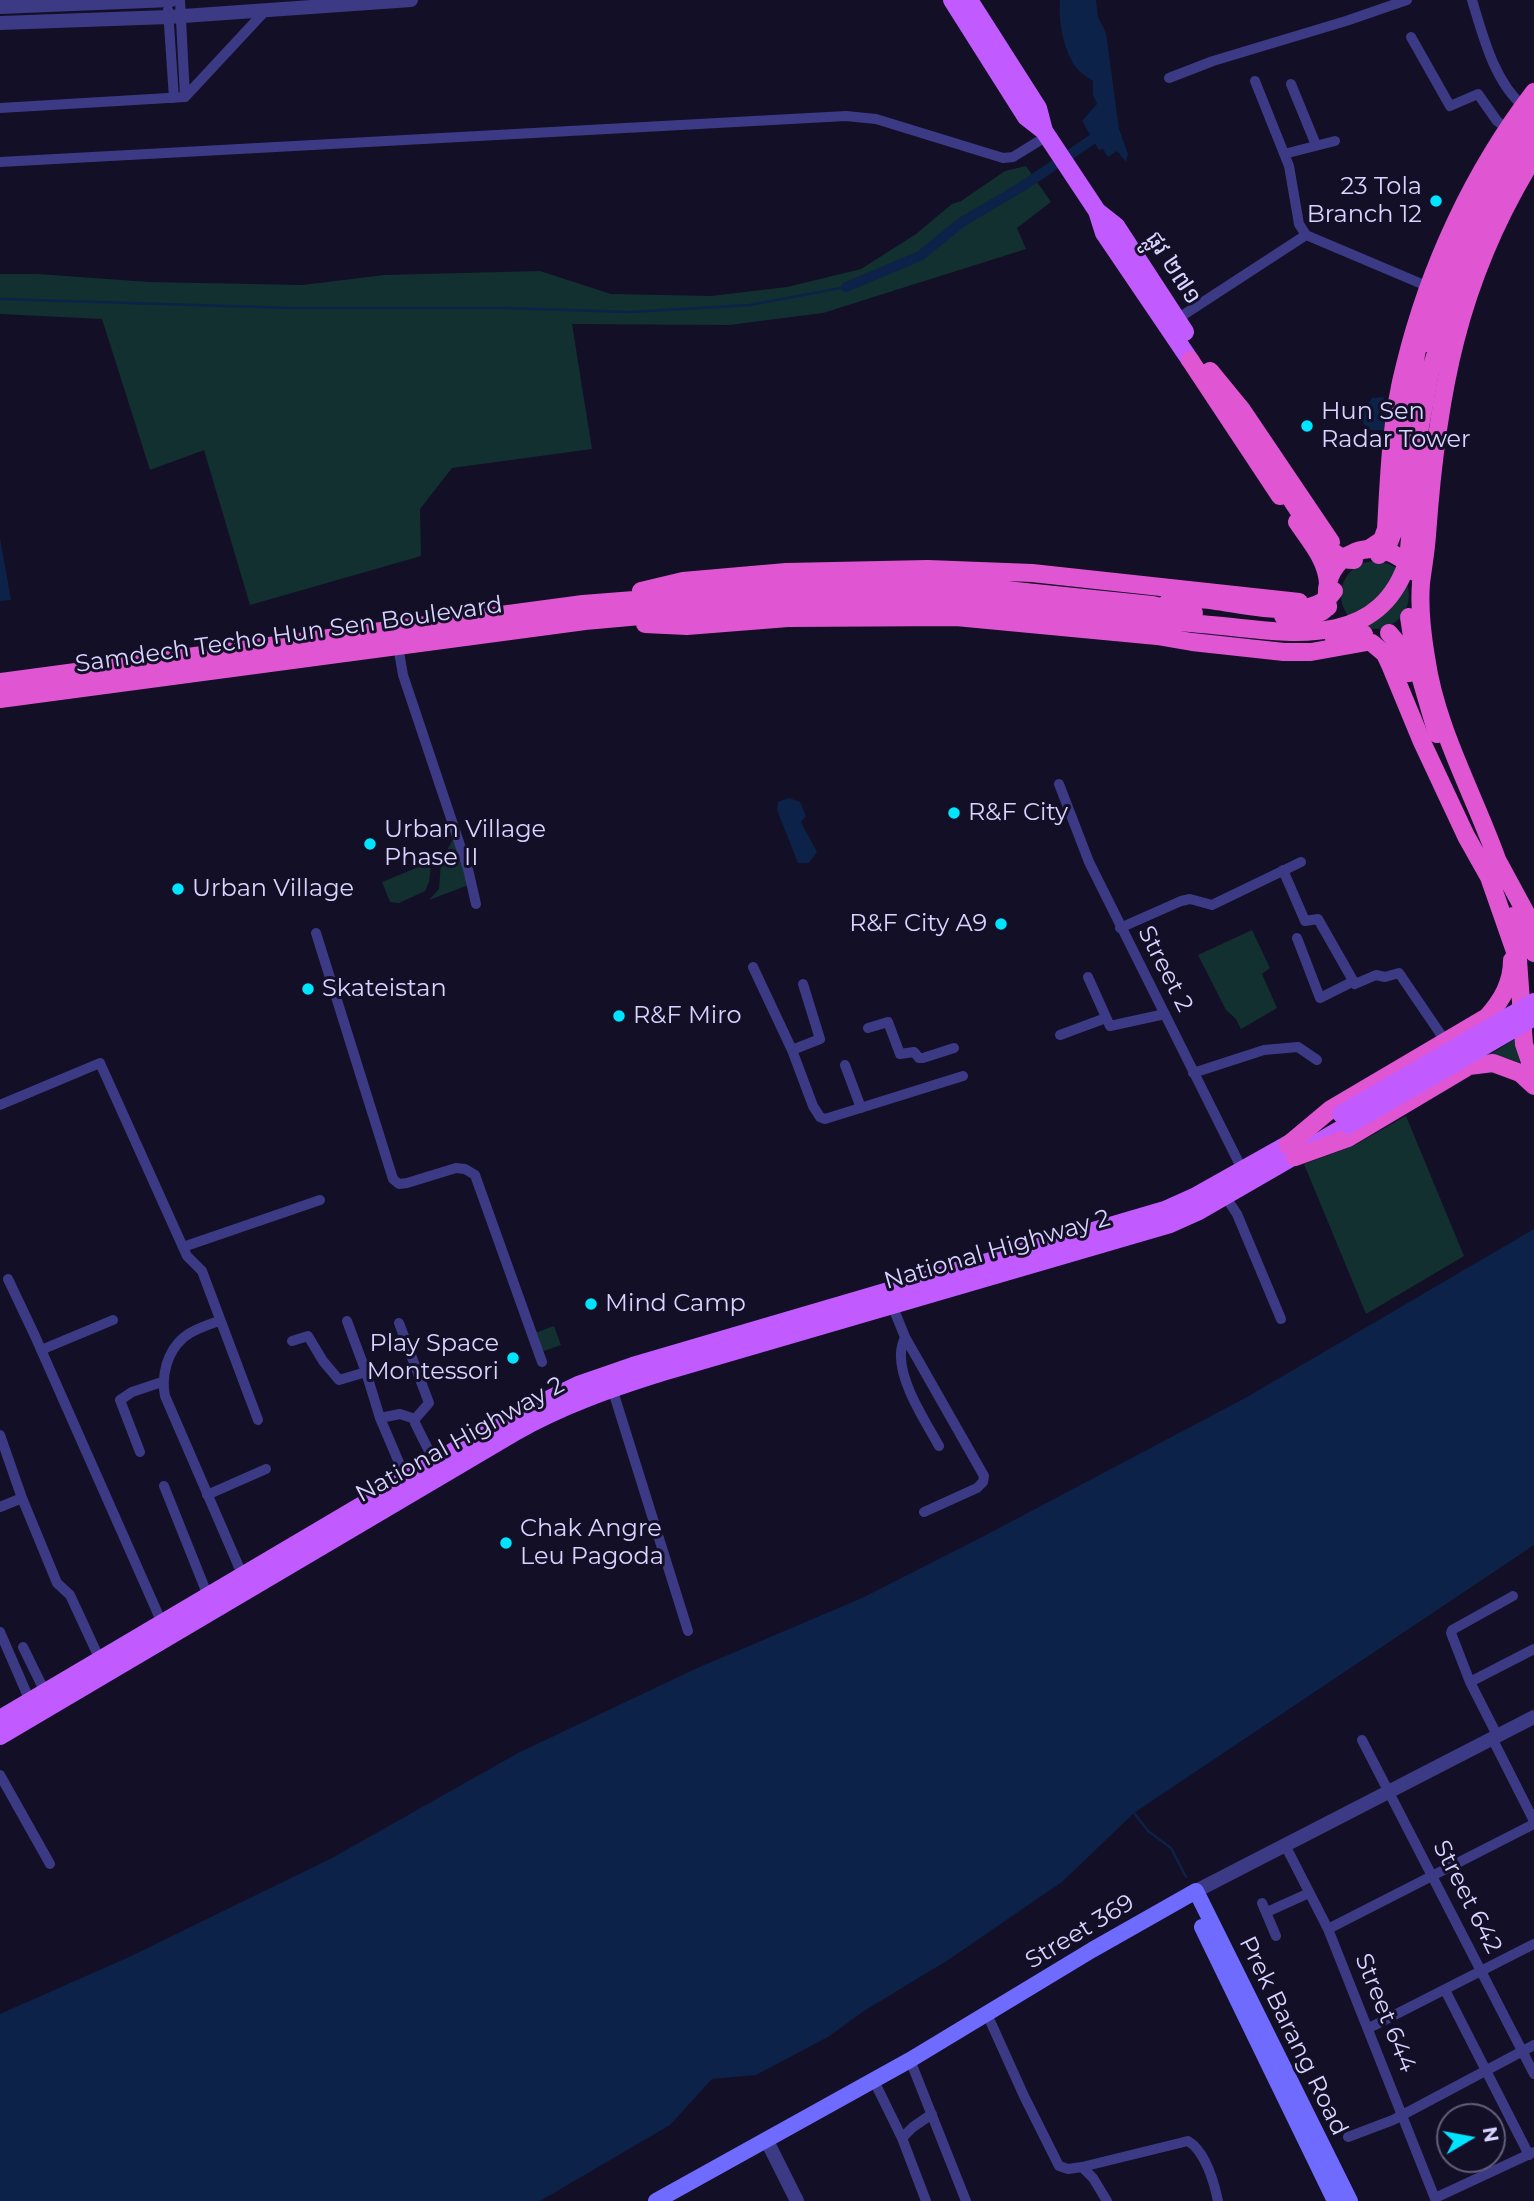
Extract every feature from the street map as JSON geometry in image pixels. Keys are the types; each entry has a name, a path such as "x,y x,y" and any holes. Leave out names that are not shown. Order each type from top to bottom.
{"highway":[{"path":"723,600 788,618 984,618 1156,609 1196,598 1306,610 1324,603 1339,576 1382,540 1386,529 1394,424 1404,366 1412,343 1437,294 1472,248 1534,92"},
{"path":"584,612 687,626 723,600 872,569 1310,633 1349,625 1364,618 1384,602 1402,578 1408,560 1420,427 1430,372 1437,294 1448,238 1508,129 1528,110"},
{"path":"1503,174 1534,136"},
{"path":"1156,609 1193,632 1284,642 1390,640 1403,634 1415,619 1436,431 1451,354 1467,297 1483,254 1517,184 1534,157"},
{"path":"1437,294 1467,297"},
{"path":"1219,383 1236,416 1328,549 1343,559 1388,545 1394,530 1402,425 1412,368 1437,294"},
{"path":"1437,294 1444,353 1429,429 1419,591 1426,658 1438,712 1491,869 1534,953"},
{"path":"1412,343 1451,354"},
{"path":"1196,359 1242,410 1332,544 1342,551 1391,558 1402,565 1419,591"},
{"path":"1196,359 1318,553 1326,568 1329,592 1342,618 1349,627 1380,648 1388,660 1422,742 1466,836 1532,924"},
{"path":"584,612 723,600 873,600 985,587"},
{"path":"1368,640 1401,626 1409,617 1419,591"},
{"name":"Samdech Techo Hun Sen Boulevard","path":"0,699 398,646 584,612"},
{"name":"Samdech Techo Hun Sen Boulevard","path":"0,681 584,612"},
{"path":"1409,617 1416,662 1433,735"},
{"path":"1389,633 1401,651 1433,735 1478,826 1518,960 1524,1044 1534,1074"},
{"path":"1292,1151 1331,1109 1487,1017 1505,993 1512,969 1506,922"},
{"path":"1292,1151 1348,1138 1469,1066 1493,1063 1506,1066 1520,1073 1534,1086"}],"main road":[{"name":"ផ្លូវ ២៧១","path":"952,0 1026,117 1048,136"},
{"name":"ផ្លូវ ២៧១","path":"969,0 1038,108 1048,136 1097,211 1104,233 1172,322 1196,359"},
{"path":"1292,1151 1534,1002"},
{"path":"1345,1120 1534,1017"},
{"name":"National Highway 2","path":"0,1736 103,1667 162,1623 208,1596 246,1583 406,1479 438,1469 508,1419 547,1399 578,1385 661,1365 812,1321 1165,1210 1194,1197 1242,1169 1292,1151"},
{"name":"National Highway 2","path":"812,1321 892,1305 1170,1224 1225,1196 1292,1151"},
{"name":"National Highway 2","path":"0,1719 38,1697 103,1667 438,1469 533,1422 661,1365"},
{"name":"Street 369","path":"656,2201 874,2081 1092,1950 1192,1894"},
{"name":"Prek Barang Road","path":"1192,1894 1253,2036 1335,2201"},
{"name":"Prek Barang Road","path":"1192,1894 1350,2201"}],"street":[{"path":"0,8 169,0 175,16 180,97"},
{"path":"175,16 180,0"},
{"path":"0,23 175,16 411,0"},
{"path":"1169,78 1213,61 1346,22 1407,0"},
{"path":"1472,0 1495,67 1512,96 1528,110"},
{"path":"0,108 180,97 266,10"},
{"path":"1411,37 1450,106 1478,94 1497,121 1508,129"},
{"path":"1255,81 1284,154 1299,224 1306,235 1437,294"},
{"path":"1291,84 1316,145"},
{"path":"0,162 846,116 876,119 1003,158 1013,157 1048,136"},
{"path":"1284,154 1335,141"},
{"path":"1172,322 1306,235"},
{"path":"398,646 403,675 468,869 476,904"},
{"name":"Street 2","path":"1059,784 1089,862 1120,928 1242,1169"},
{"path":"1120,928 1181,901 1190,899 1212,905 1301,862"},
{"path":"1283,870 1305,921 1318,919 1355,984 1376,975 1385,977 1399,973 1446,1042"},
{"path":"316,933 393,1179 399,1184 407,1183 456,1168 465,1169 475,1175 542,1362"},
{"path":"1297,938 1320,998 1353,981"},
{"path":"753,967 820,1117 825,1119 963,1076"},
{"path":"1087,977 1111,1027 1165,1014"},
{"path":"792,1050 820,1039 803,984"},
{"path":"1060,1035 1106,1018"},
{"path":"869,1028 888,1022 900,1054 914,1052 919,1058 923,1058 954,1048"},
{"path":"1193,1073 1264,1050 1298,1047 1317,1060"},
{"path":"0,1105 100,1063 187,1256 202,1271 258,1420"},
{"path":"845,1065 861,1108"},
{"path":"1225,1196 1237,1214 1281,1319"},
{"path":"183,1247 320,1200"},
{"path":"8,1279 162,1623"},
{"path":"892,1305 905,1337 984,1476 983,1482 977,1488 924,1512"},
{"path":"41,1350 113,1320"},
{"path":"219,1321 183,1338 171,1354 162,1382 165,1396 246,1583"},
{"path":"347,1321 380,1418 406,1479"},
{"path":"399,1323 429,1403 415,1419"},
{"path":"292,1341 308,1336 323,1361 339,1380 366,1373"},
{"path":"905,1337 900,1355 904,1374 910,1392 939,1446"},
{"path":"141,1452 120,1399 162,1382"},
{"path":"612,1388 688,1631"},
{"path":"380,1418 400,1414 415,1419 438,1469"},
{"path":"0,1435 22,1499 57,1583 70,1595 103,1667"},
{"path":"208,1495 266,1469"},
{"path":"164,1486 208,1596"},
{"path":"0,1507 22,1499"},
{"path":"1328,1929 1534,1822 1451,1637 1452,1630 1513,1596"},
{"path":"0,1633 38,1697"},
{"path":"23,1647 38,1697"},
{"path":"1470,1682 1534,1648"},
{"name":"Street 369","path":"1192,1894 1534,1717"},
{"name":"Street 642","path":"1362,1740 1534,2074"},
{"path":"0,1775 50,1864"},
{"name":"Street 644","path":"1285,1845 1328,1929 1435,2199"},
{"path":"1276,1936 1265,1907 1309,1893"},
{"path":"1369,2028 1534,1944"},
{"path":"1435,2199 1532,2154 1485,2071 1445,1990"},
{"path":"987,2014 1059,2166 1068,2169 1082,2167 1188,2141 1203,2159 1218,2201"},
{"path":"1348,2137 1393,2120 1534,2045"},
{"path":"910,2060 966,2201"},
{"path":"874,2081 902,2138 926,2201"},
{"path":"902,2138 932,2113"},
{"path":"766,2139 797,2201"},
{"path":"1082,2167 1093,2178 1107,2201"}],"green space":[{"path":"1026,166 1051,202 1017,228 1026,249 823,313 729,325 572,324 592,449 452,468 420,509 421,556 250,605 204,450 150,470 102,319 0,314 0,274 149,282 303,285 384,275 540,271 611,294 711,296 787,287 861,269 916,234 952,204 961,201 1005,171"},
{"path":"1375,561 1388,564 1399,571 1406,582 1409,595 1406,608 1399,619 1388,626 1375,629 1362,626 1351,619 1344,608 1341,595 1344,582 1351,571 1362,564"},
{"path":"453,839 474,883 429,900 439,889 441,862"},
{"path":"423,865 431,867 425,891 399,903 390,902 382,882"},
{"path":"1252,930 1270,968 1262,974 1277,1008 1241,1029 1236,1019 1226,1010 1198,955"},
{"path":"1515,1039 1520,1063 1504,1057 1486,1057"},
{"path":"1406,1116 1464,1256 1366,1314 1304,1164 1353,1146"},
{"path":"554,1326 561,1345 544,1351 538,1344 535,1333"}],"water":[{"path":"1060,0 1096,0 1098,17 1106,33 1119,129 1128,154 1126,162 1117,151 1108,157 1103,149 1099,150 1082,121 1097,104 1093,95 1093,81 1079,71 1069,56 1061,27"},
{"path":"1383,397 1389,407 1384,430 1370,430 1363,423 1365,408 1372,398"},
{"path":"0,538 11,600 0,601"},
{"path":"789,798 800,802 806,816 801,822 817,852 809,863 798,863 777,810 778,802"},
{"path":"1534,1229 1534,1545 1134,1813 1062,1882 828,2037 756,2075 712,2079 670,2125 540,2201 0,2201 0,2014 129,1957 332,1858 518,1753 695,1669 862,1598 984,1536 1247,1397"}],"waterway":[{"path":"846,287 920,256 962,222 1023,186 1093,139"},
{"path":"0,299 292,308 506,308 631,312 750,305 846,287"},
{"path":"1134,1813 1148,1831 1171,1848 1186,1877"}],"place":[{"name":"23 Tola Branch 12","path":"1436,201"},
{"name":"Hun Sen Radar Tower","path":"1307,426"},
{"name":"R&F City","path":"954,813"},
{"name":"Urban Village Phase II","path":"370,844"},
{"name":"Urban Village","path":"178,889"},
{"name":"R&F City A9","path":"1001,924"},
{"name":"Skateistan","path":"308,989"},
{"name":"R&F Miro","path":"619,1016"},
{"name":"Mind Camp","path":"591,1304"},
{"name":"Play Space Montessori","path":"513,1358"},
{"name":"Chak Angre Leu Pagoda","path":"506,1543"}]}
